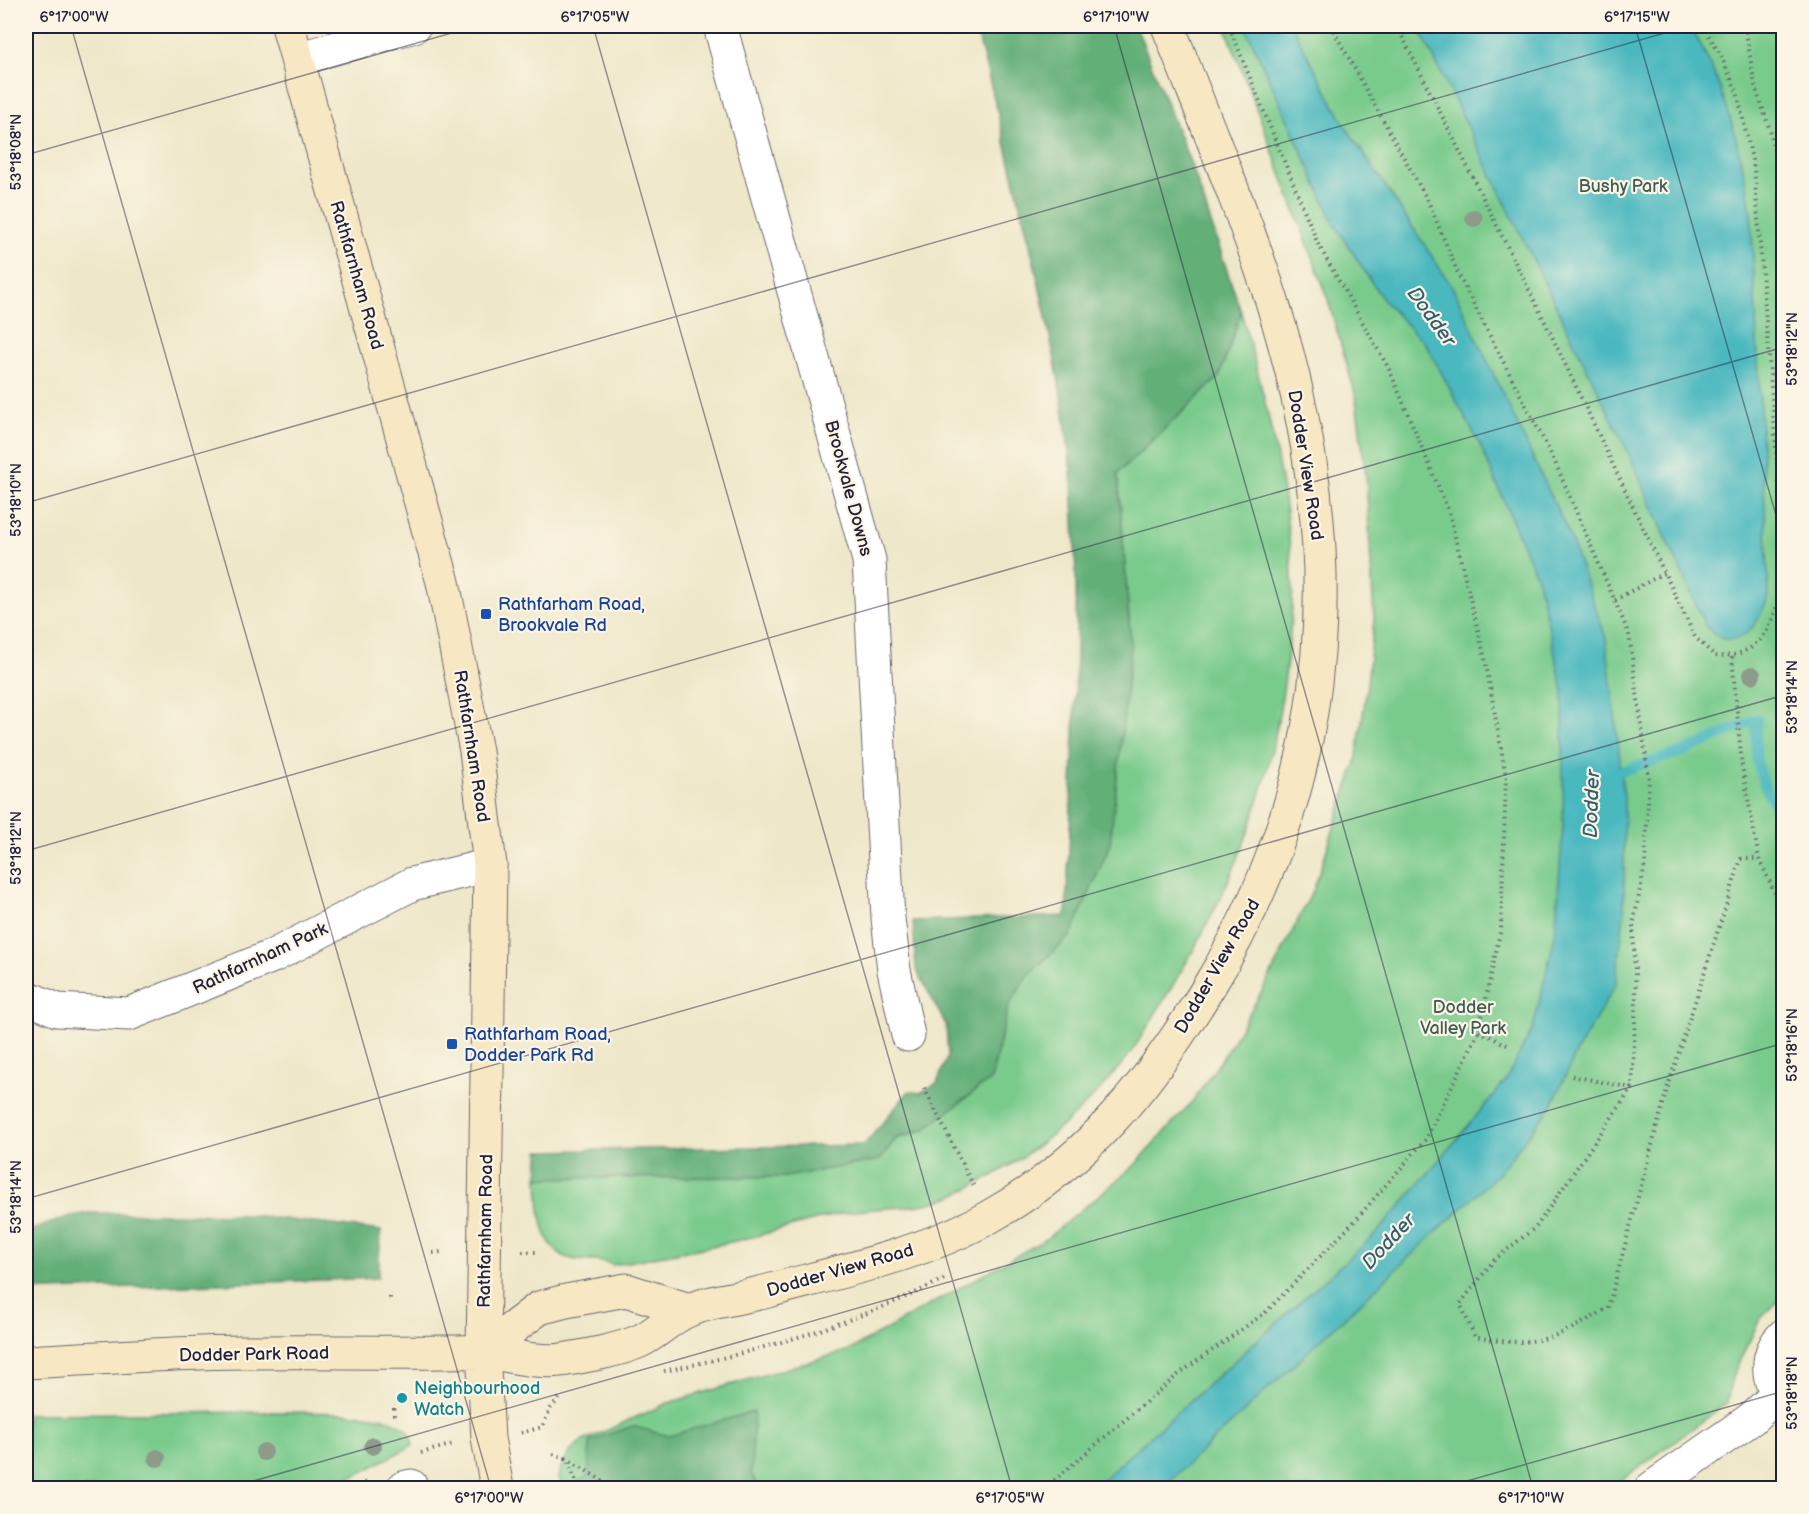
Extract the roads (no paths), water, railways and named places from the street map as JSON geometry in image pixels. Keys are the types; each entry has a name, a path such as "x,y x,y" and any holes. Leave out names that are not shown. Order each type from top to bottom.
{"main road":[{"name":"Rathfarnham Road","path":"288,26 443,582 476,751 490,865 483,1352 488,1438 497,1488"},
{"name":"Dodder View Road","path":"483,1352 552,1362 638,1342 689,1310 776,1289 953,1235 990,1217 1063,1167 1118,1115 1147,1081 1185,1025 1236,940 1257,897 1276,848 1293,798 1305,748 1320,649 1320,542 1306,439 1272,301 1168,26"},
{"path":"483,1352 539,1308 566,1301 626,1290 689,1310"},
{"name":"Dodder Park Road","path":"26,1362 203,1353 483,1352"}],"street":[{"path":"297,59 414,26"},
{"name":"Brookvale Downs","path":"720,26 869,560 888,918 894,970 908,1035"},
{"name":"Rathfarnham Park","path":"26,997 57,1010 129,1014 273,956 412,884 490,865"},
{"path":"1652,1488 1780,1398 1770,1381 1769,1367 1772,1353 1784,1335"}],"water":[{"name":"Dodder","path":"1245,26 1292,26 1346,127 1453,288 1569,534 1606,638 1624,796 1624,913 1616,984 1577,1051 1551,1107 1496,1176 1162,1488 1093,1488 1379,1231 1457,1139 1506,1080 1533,1028 1555,936 1563,824 1563,690 1538,580 1480,445 1427,346 1383,300 1336,227"},
{"path":"1418,26 1690,26 1702,48 1730,116 1751,212 1769,593 1760,616 1746,634 1727,639 1716,635 1705,625 1626,448"}],"waterway":[{"name":"Dodder","path":"1610,775 1685,751 1757,719 1757,762 1764,784 1784,822"}],"place":[{"name":"Rathfarham Road, Brookvale Rd","path":"486,614"},
{"name":"Rathfarham Road, Dodder Park Rd","path":"452,1044"},
{"name":"Neighbourhood Watch","path":"402,1398"}],"park label":[{"name":"Bushy Park","path":"1623,186"},
{"name":"Dodder Valley Park","path":"1463,1017"}]}
